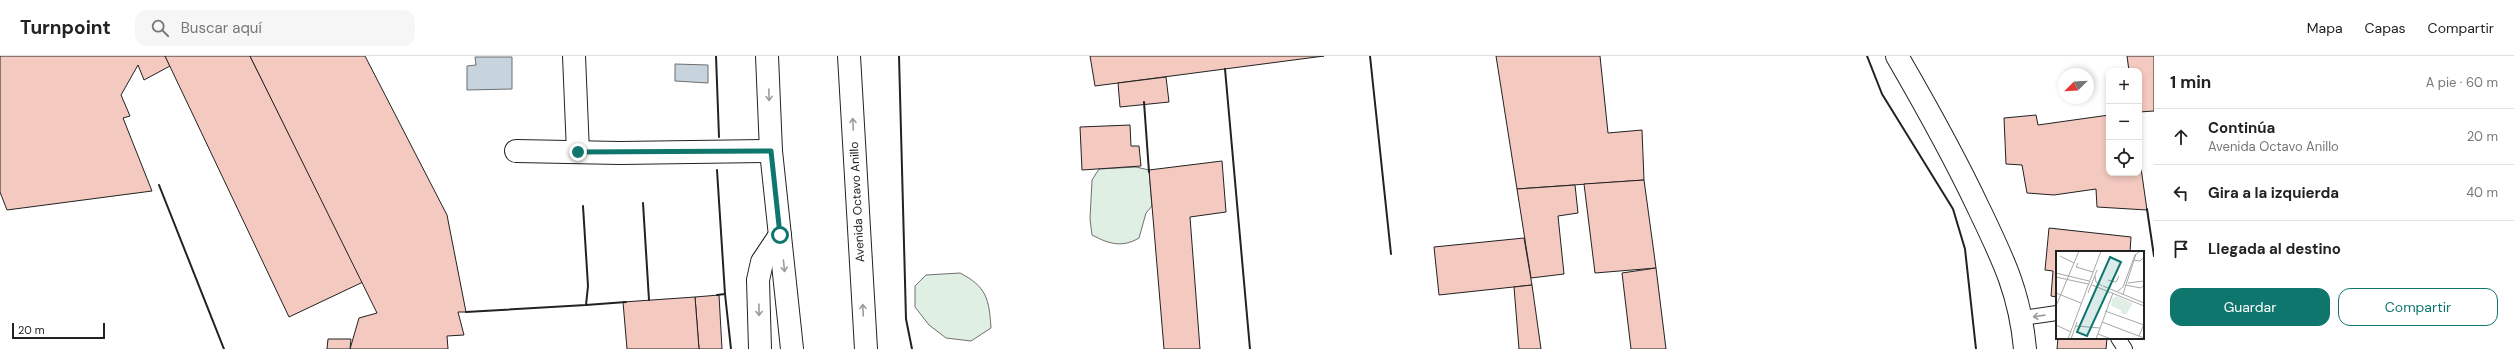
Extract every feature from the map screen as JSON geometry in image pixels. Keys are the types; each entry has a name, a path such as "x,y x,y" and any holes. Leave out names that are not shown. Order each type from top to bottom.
{"main road":[{"path":"574,56 578,152"},
{"path":"767,56 771,151 792,349"},
{"name":"Avenida Octavo Anillo","path":"849,56 866,349"},
{"path":"1897,56 1969,187 2009,271 2022,318 2025,349"},
{"path":"516,150 578,152 771,151"},
{"path":"760,349 758,280 762,262 780,235"}],"lane":[{"path":"2022,318 2056,313"},
{"path":"2119,339 2125,349"}],"green space":[{"path":"1136,167 1149,170 1152,206 1146,213 1139,238 1127,243 1116,244 1104,241 1092,235 1090,219 1092,180 1099,169"},
{"path":"960,273 976,283 981,289 985,295 989,309 991,328 971,341 946,338 929,325 915,307 915,286 926,275"}],"shaded area":[{"path":"475,57 512,57 512,89 467,90 467,66 476,65"},
{"path":"675,64 708,65 708,83 675,81"}],"building":[{"path":"0,56 165,56 170,66 144,80 138,65 121,95 130,116 123,118 152,191 7,210 0,192"},
{"path":"165,56 250,56 363,282 289,317"},
{"path":"250,56 365,56 447,215 466,312 458,312 464,335 447,336 448,349 350,349 359,318 377,313"},
{"path":"1090,56 1324,56 1095,86"},
{"path":"1496,56 1600,56 1608,133 1642,130 1644,180 1517,189"},
{"path":"2127,56 2154,56 2154,111 2142,112 2142,68 2129,68"},
{"path":"1166,77 1169,102 1120,107 1118,83"},
{"path":"2036,115 2038,125 2106,115 2106,176 2142,175 2147,210 2097,207 2096,189 2054,195 2027,193 2022,165 2006,164 2004,118"},
{"path":"1130,125 1131,146 1139,146 1141,166 1082,170 1080,127"},
{"path":"1222,161 1226,212 1190,217 1200,349 1164,349 1149,170"},
{"path":"1644,180 1656,268 1595,273 1584,184"},
{"path":"1575,185 1578,213 1558,216 1564,274 1531,278 1517,189"},
{"path":"2049,228 2131,237 2130,251 2056,251 2056,297 2051,296 2053,271 2045,270"},
{"path":"1524,238 1532,285 1439,295 1434,247"},
{"path":"1656,268 1666,349 1631,349 1622,273"},
{"path":"1532,285 1541,349 1519,349 1514,287"},
{"path":"719,295 722,349 699,349 695,297"},
{"path":"695,297 699,349 627,349 623,302"},
{"path":"328,339 351,339 350,349 327,349"},
{"path":"2058,339 2107,339 2106,349 2057,349"}],"wall":[{"path":"716,56 719,137"},
{"path":"899,56 906,319 912,349"},
{"path":"1370,56 1391,254"},
{"path":"1867,56 1882,94 1953,209 1965,249 1976,349"},
{"path":"1225,69 1250,349"},
{"path":"1144,102 1149,172"},
{"path":"717,170 725,294 717,295"},
{"path":"159,185 224,349"},
{"path":"643,203 649,300"},
{"path":"466,312 586,305 588,286 583,206"},
{"path":"2147,209 2154,256"},
{"path":"725,294 731,349"},
{"path":"586,305 626,302"}],"route":[{"path":"578,152 620,153 771,151 780,235"}]}
